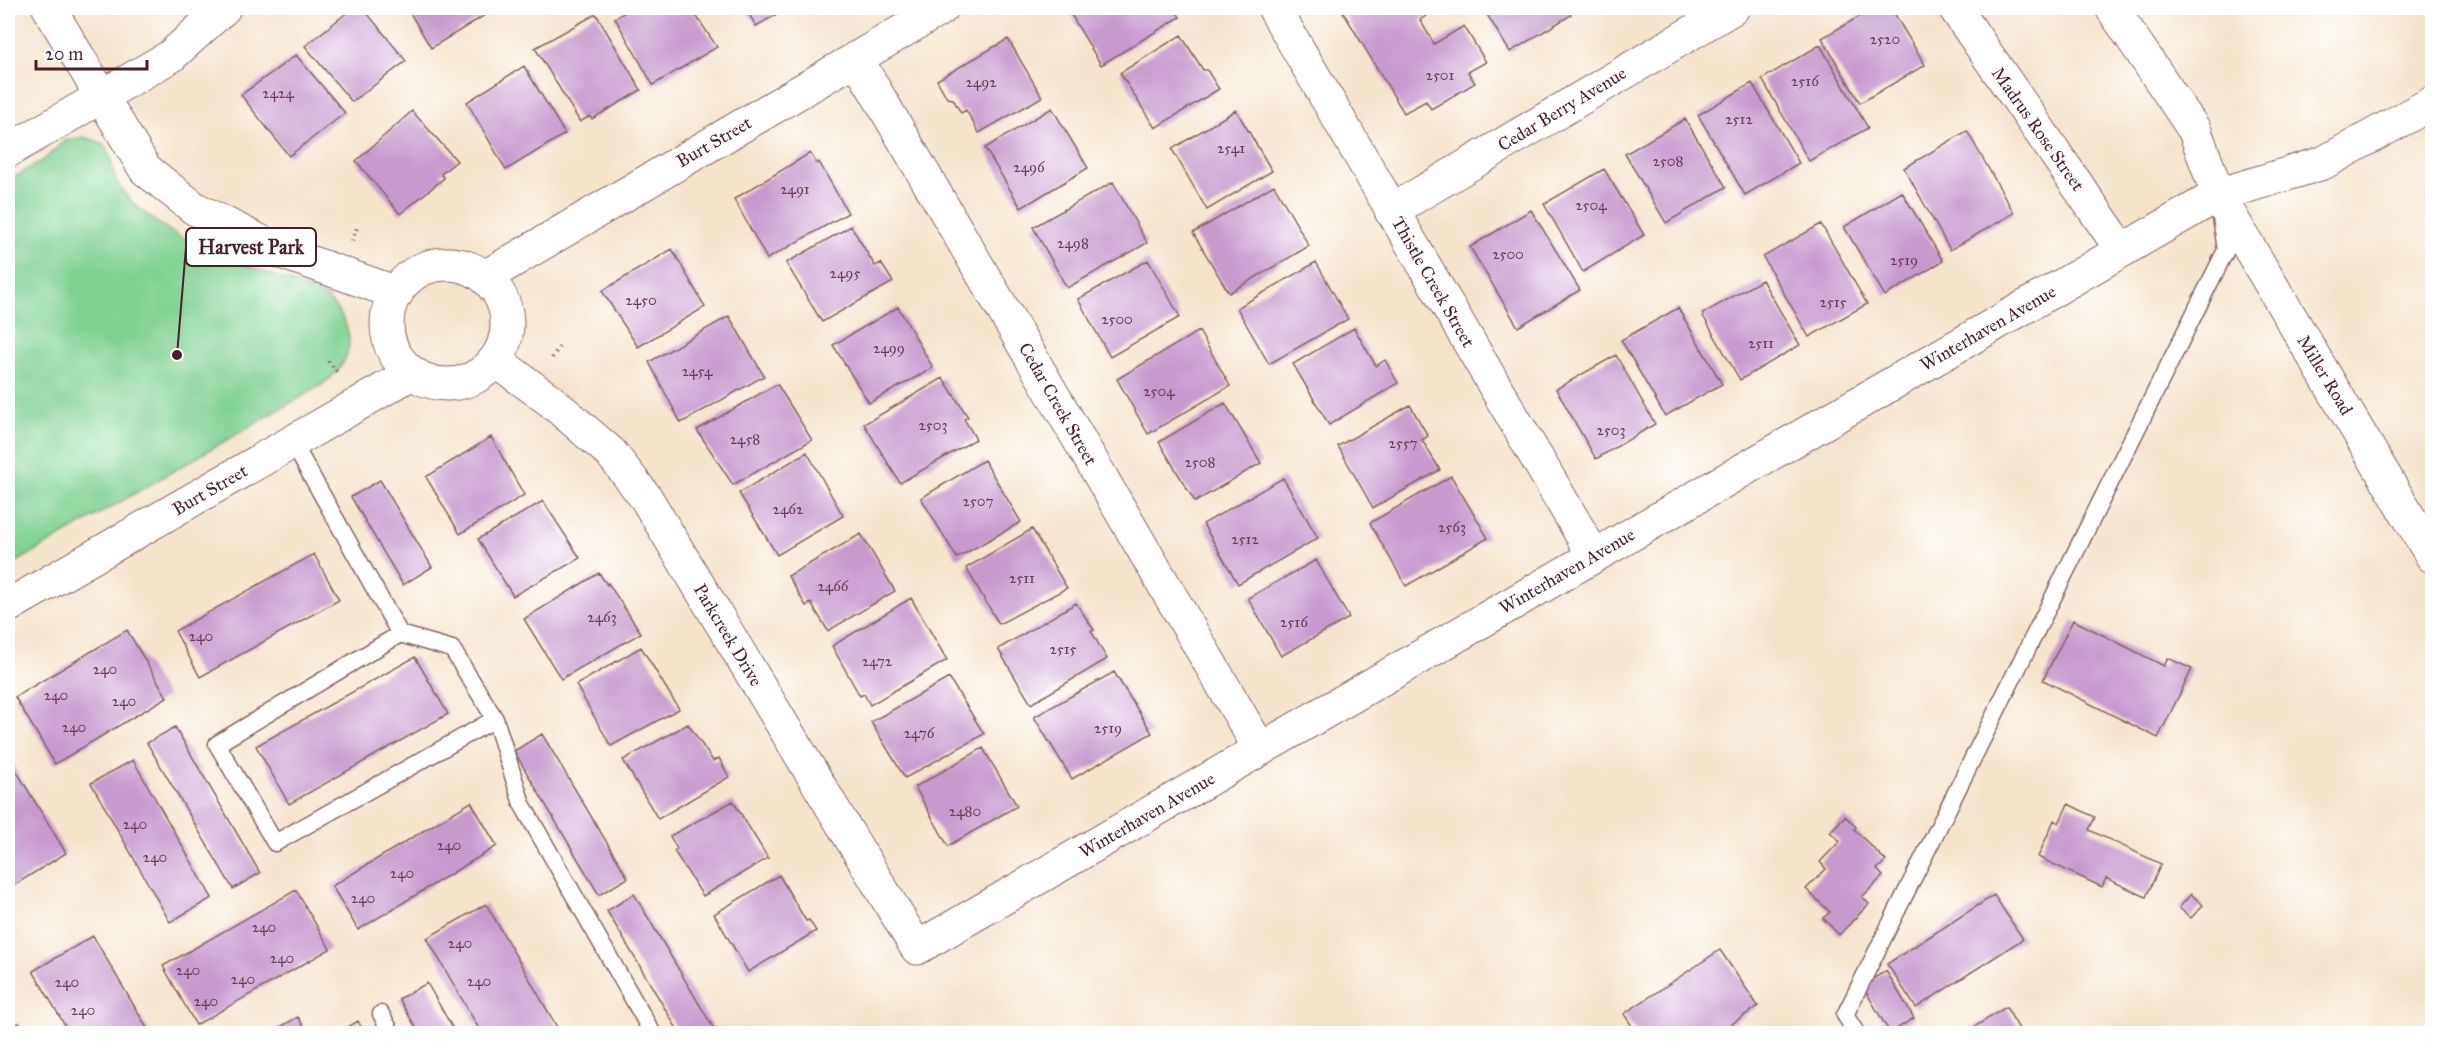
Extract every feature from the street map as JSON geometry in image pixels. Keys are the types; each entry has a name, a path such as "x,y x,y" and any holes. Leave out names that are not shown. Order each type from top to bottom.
{"street":[{"path":"49,8 145,168 194,208 281,252 397,293"},
{"path":"8,151 171,56 224,8"},
{"name":"Burt Street","path":"485,277 942,8"},
{"name":"Thistle Creek Street","path":"1274,8 1594,556"},
{"name":"Cedar Berry Avenue","path":"1391,210 1733,8"},
{"name":"Madrus Rose Street","path":"1955,8 2122,250"},
{"name":"Miller Road","path":"2112,8 2195,131 2218,195 2433,556"},
{"name":"Cedar Creek Street","path":"856,58 1260,749"},
{"name":"Winterhaven Avenue","path":"917,948 2218,195 2323,163 2433,103"},
{"path":"457,264 485,277 495,287 507,313 505,342 495,360 474,378 455,384 429,381 412,373 400,362 389,340 388,310 405,281 417,272 436,265 457,264"},
{"name":"Parkcreek Drive","path":"495,360 551,401 611,453 646,498 917,948"},
{"name":"Burt Street","path":"8,606 412,373"}],"lane":[{"path":"1857,1034 1845,1015 2226,250 2218,195"},
{"path":"293,443 400,634 452,650 495,719 522,804 653,1034"},
{"path":"400,634 217,744 274,843 495,719"},
{"path":"381,1014 392,1034"}],"path":[{"path":"352,241 357,228"},
{"path":"552,359 559,348"},
{"path":"328,362 338,373"}],"green space":[{"path":"83,137 103,145 110,155 114,176 124,193 138,208 161,225 194,244 313,291 329,300 345,322 349,344 342,365 323,384 8,567 8,181 44,160 64,141"}],"building":[{"path":"353,8 363,8 406,61 352,102 305,46"},
{"path":"407,8 487,8 490,12 431,48"},
{"path":"632,8 691,8 717,47 653,85 615,18"},
{"path":"745,8 775,8 772,9 776,15 756,26"},
{"path":"1067,8 1174,8 1180,17 1101,65"},
{"path":"1351,8 1431,8 1433,11 1420,20 1434,44 1464,26 1486,62 1468,72 1475,83 1431,109 1426,101 1404,113 1343,12"},
{"path":"1483,8 1567,8 1571,15 1510,52"},
{"path":"1874,8 1891,8 1925,65 1860,103 1822,38"},
{"path":"596,14 641,90 592,119 590,116 580,122 535,48"},
{"path":"1181,35 1203,70 1207,70 1219,89 1155,128 1120,73"},
{"path":"1008,39 1042,97 979,133 966,110 961,113 953,99 947,98 937,80"},
{"path":"1820,45 1868,128 1809,161 1762,79"},
{"path":"296,55 345,113 289,156 241,95"},
{"path":"524,66 565,134 506,170 467,102"},
{"path":"1752,83 1799,163 1745,195 1698,115"},
{"path":"1052,108 1088,168 1021,208 985,148"},
{"path":"1236,110 1272,171 1207,210 1172,149"},
{"path":"412,111 457,161 441,174 444,178 400,214 356,161"},
{"path":"1685,119 1726,187 1666,223 1625,154"},
{"path":"1967,131 2014,213 1950,250 1904,168"},
{"path":"810,153 817,164 819,162 848,213 767,259 734,199"},
{"path":"1604,169 1644,235 1583,272 1544,204"},
{"path":"1113,182 1147,243 1067,288 1033,227"},
{"path":"1274,185 1309,246 1229,293 1193,233"},
{"path":"1902,192 1943,261 1885,296 1844,227"},
{"path":"1531,210 1580,290 1518,327 1470,247"},
{"path":"1821,224 1867,304 1809,337 1763,257"},
{"path":"851,226 875,266 881,263 893,282 822,322 786,263"},
{"path":"672,249 705,307 638,347 602,291"},
{"path":"1148,260 1180,317 1110,357 1078,299"},
{"path":"1316,262 1348,319 1269,364 1237,308"},
{"path":"1762,280 1800,345 1740,380 1702,314"},
{"path":"898,307 933,368 869,403 833,345"},
{"path":"1678,308 1722,384 1665,416 1621,340"},
{"path":"729,316 764,376 681,423 649,362"},
{"path":"1354,328 1376,366 1385,360 1398,383 1329,425 1293,364"},
{"path":"1199,331 1230,386 1148,434 1117,379"},
{"path":"1616,355 1655,424 1596,459 1556,389"},
{"path":"943,378 968,417 964,419 976,439 900,483 864,424"},
{"path":"777,384 812,440 733,485 697,430"},
{"path":"1225,403 1261,463 1195,502 1159,442"},
{"path":"1410,405 1428,436 1422,440 1440,470 1373,508 1338,446"},
{"path":"491,437 524,495 460,534 426,477"},
{"path":"807,452 843,516 777,555 739,493"},
{"path":"984,460 1021,522 957,558 921,498"},
{"path":"1451,476 1488,538 1406,586 1370,523"},
{"path":"1283,478 1318,538 1238,584 1203,524"},
{"path":"380,480 432,567 403,585 351,497"},
{"path":"543,501 580,558 513,596 478,539"},
{"path":"1032,529 1067,588 999,624 966,568"},
{"path":"861,534 895,591 828,631 811,603 806,606 788,576"},
{"path":"314,554 339,600 200,677 175,631"},
{"path":"1316,560 1349,618 1281,656 1248,598"},
{"path":"599,573 641,633 561,679 524,619"},
{"path":"911,598 947,660 870,705 864,694 860,696 832,646"},
{"path":"1076,603 1094,630 1091,631 1107,659 1031,704 998,649"},
{"path":"2073,620 2164,666 2168,658 2192,669 2158,738 2043,680"},
{"path":"127,630 167,697 55,764 15,697"},
{"path":"641,647 679,709 611,746 576,685"},
{"path":"415,657 448,714 289,804 256,746"},
{"path":"1114,672 1152,733 1072,779 1034,717"},
{"path":"949,678 984,734 905,778 871,722"},
{"path":"688,724 713,761 719,758 729,777 658,819 623,760"},
{"path":"175,727 260,873 233,889 147,743"},
{"path":"542,734 628,878 599,895 514,751"},
{"path":"983,748 1017,806 948,846 915,787"},
{"path":"8,757 66,853 8,889"},
{"path":"133,760 212,898 170,922 91,783"},
{"path":"733,801 768,858 703,896 674,851 677,849 670,836"},
{"path":"471,802 497,846 358,930 332,886"},
{"path":"2068,804 2095,817 2089,830 2161,864 2146,897 2106,878 2102,887 2038,857 2054,820 2059,823"},
{"path":"1845,816 1856,827 1854,829 1886,861 1877,869 1883,876 1862,897 1869,904 1839,935 1823,918 1830,912 1806,889 1826,869 1820,862 1840,841 1830,832"},
{"path":"779,875 806,921 809,920 816,931 748,972 714,914"},
{"path":"296,890 330,949 196,1025 163,966"},
{"path":"634,894 717,1034 680,1034 607,911"},
{"path":"2191,894 2203,905 2191,918 2179,908"},
{"path":"1994,895 2023,939 1916,1008 1887,964"},
{"path":"486,904 561,1034 482,1034 427,938"},
{"path":"93,936 149,1034 70,1034 33,971"},
{"path":"1720,950 1758,1006 1717,1034 1637,1034 1624,1014"},
{"path":"1886,971 1914,1018 1890,1033 1862,985"},
{"path":"427,983 456,1034 420,1034 399,999"},
{"path":"2006,1007 2022,1034 1963,1034"},
{"path":"298,1017 308,1034 268,1034"},
{"path":"358,1021 365,1034 336,1034"},
{"path":"19,1023 25,1034 8,1034 8,1029"}],"place":[{"name":"Harvest Park","path":"177,355"}]}
